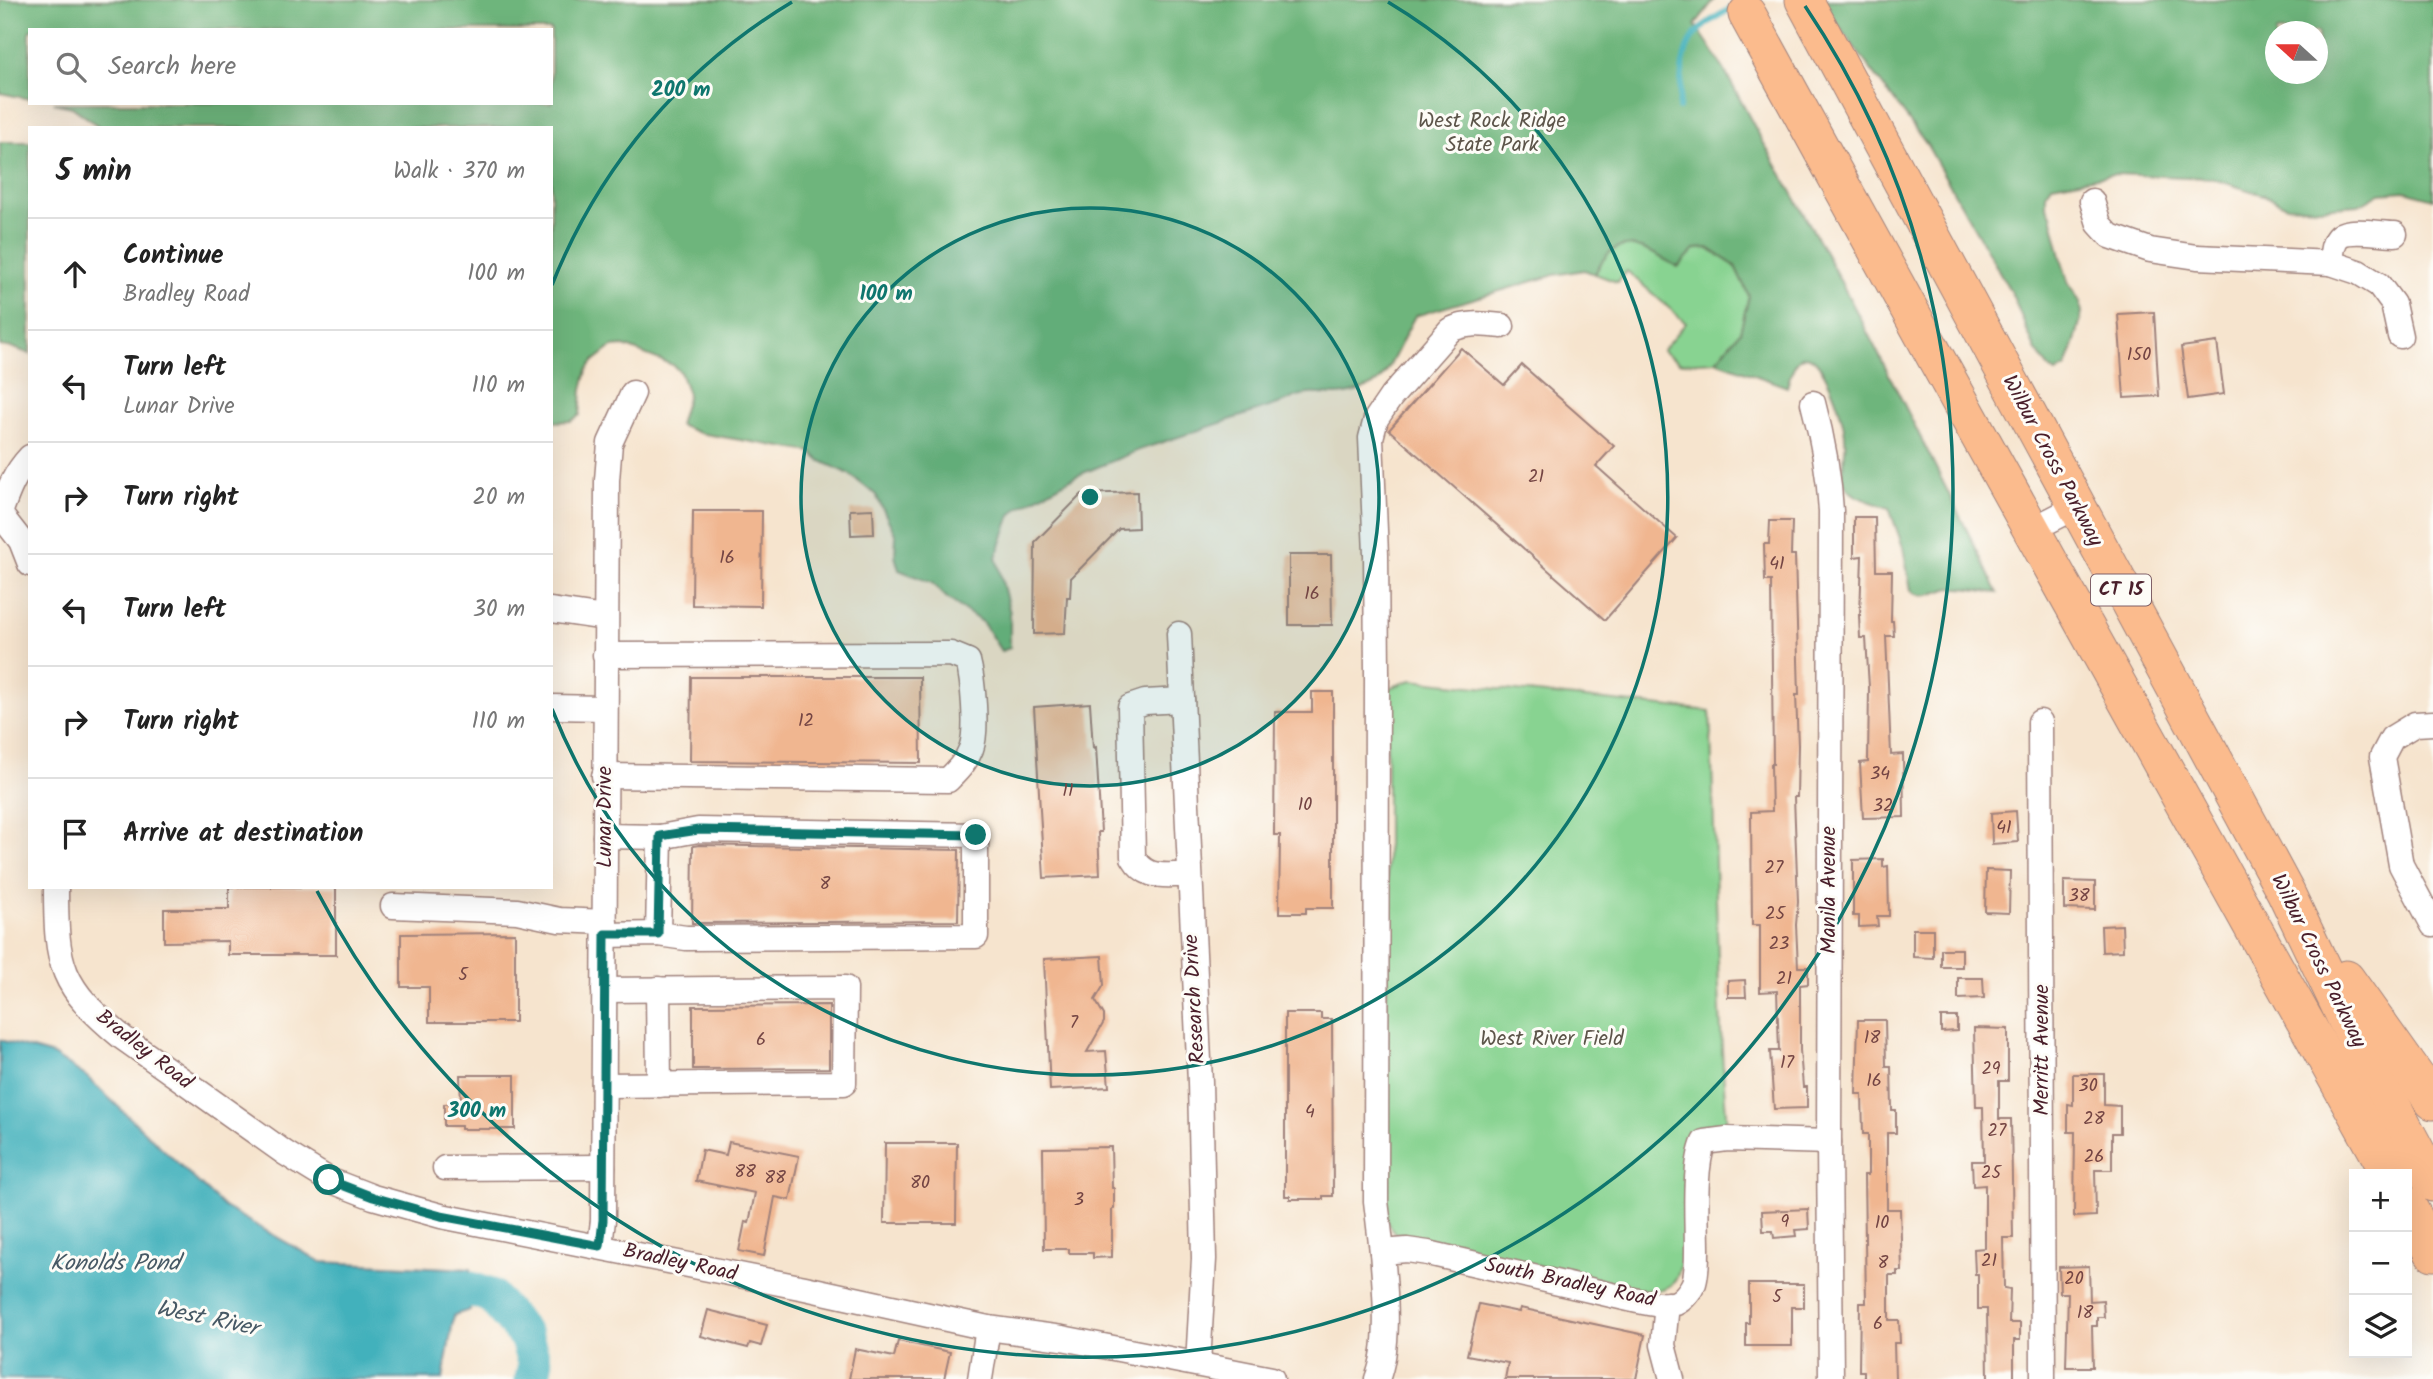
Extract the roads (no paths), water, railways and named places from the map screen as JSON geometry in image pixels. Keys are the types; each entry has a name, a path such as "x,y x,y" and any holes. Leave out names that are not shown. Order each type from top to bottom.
{"highway":[{"name":"Wilbur Cross Parkway","path":"1804,0 2286,893 2347,1021 2433,1183"},
{"name":"Wilbur Cross Parkway","path":"1747,14 2387,1169"},
{"path":"2286,893 2433,1101"},
{"path":"2412,1214 2433,1252"}],"street":[{"path":"2092,201 2099,223 2110,236 2150,250 2197,257 2331,262 2358,272 2379,285 2393,304 2400,336"},
{"path":"2331,262 2333,247 2338,237 2346,233 2395,234"},
{"path":"1377,1379 1382,1364 1384,1340 1382,1252 1376,1201 1377,620 1371,438 1376,419 1391,397 1450,331 1460,326 1478,324 1502,326"},
{"name":"Lunar Drive","path":"600,1246 603,1220 607,480 610,443 633,393"},
{"name":"Manila Avenue","path":"1814,403 1829,468 1831,511 1831,1379"},
{"path":"27,548 0,513 11,483 19,468 28,459"},
{"path":"2031,530 2076,507"},
{"path":"553,610 605,618"},
{"name":"Research Drive","path":"1179,634 1200,1082 1204,1259 1199,1364"},
{"path":"604,776 948,780 964,763 973,746 973,683 968,661 951,654 605,655"},
{"path":"1182,700 1145,702 1130,707 1133,857 1140,870 1149,874 1189,875"},
{"path":"553,708 604,708"},
{"name":"Merritt Avenue","path":"2040,722 2043,1379"},
{"path":"2433,723 2415,724 2392,738 2382,757 2401,865 2433,925"},
{"path":"393,906 517,911 605,928 686,938 976,936 976,835 698,830 660,836 605,836"},
{"path":"658,934 660,836"},
{"name":"Bradley Road","path":"56,889 59,957 65,975 76,993 99,1018 285,1153 329,1180 373,1197 441,1216 600,1246 988,1328"},
{"path":"604,990 845,988 844,1083 604,1085"},
{"path":"658,989 659,1085"},
{"name":"South Bradley Road","path":"1382,1252 1406,1250 1428,1253 1638,1301 1677,1303 1686,1296 1694,1283 1699,1160 1704,1142 1727,1139 1829,1142"},
{"path":"445,1168 603,1167"},
{"path":"1667,1304 1663,1345 1672,1379"},
{"path":"981,1379 988,1328 1062,1338 1272,1379"}],"water":[{"name":"Konolds Pond","path":"0,1040 53,1055 87,1077 224,1207 321,1262 471,1269 470,1310 454,1315 443,1379 0,1379"}],"waterway":[{"path":"1679,108 1682,71 1688,45 1704,26 1736,6"},
{"name":"West River","path":"427,1303 471,1289 491,1296 526,1337 535,1365 532,1379"}],"park label":[{"name":"West Rock Ridge State Park","path":"1492,133"},
{"name":"West River Field","path":"1552,1039"}]}
